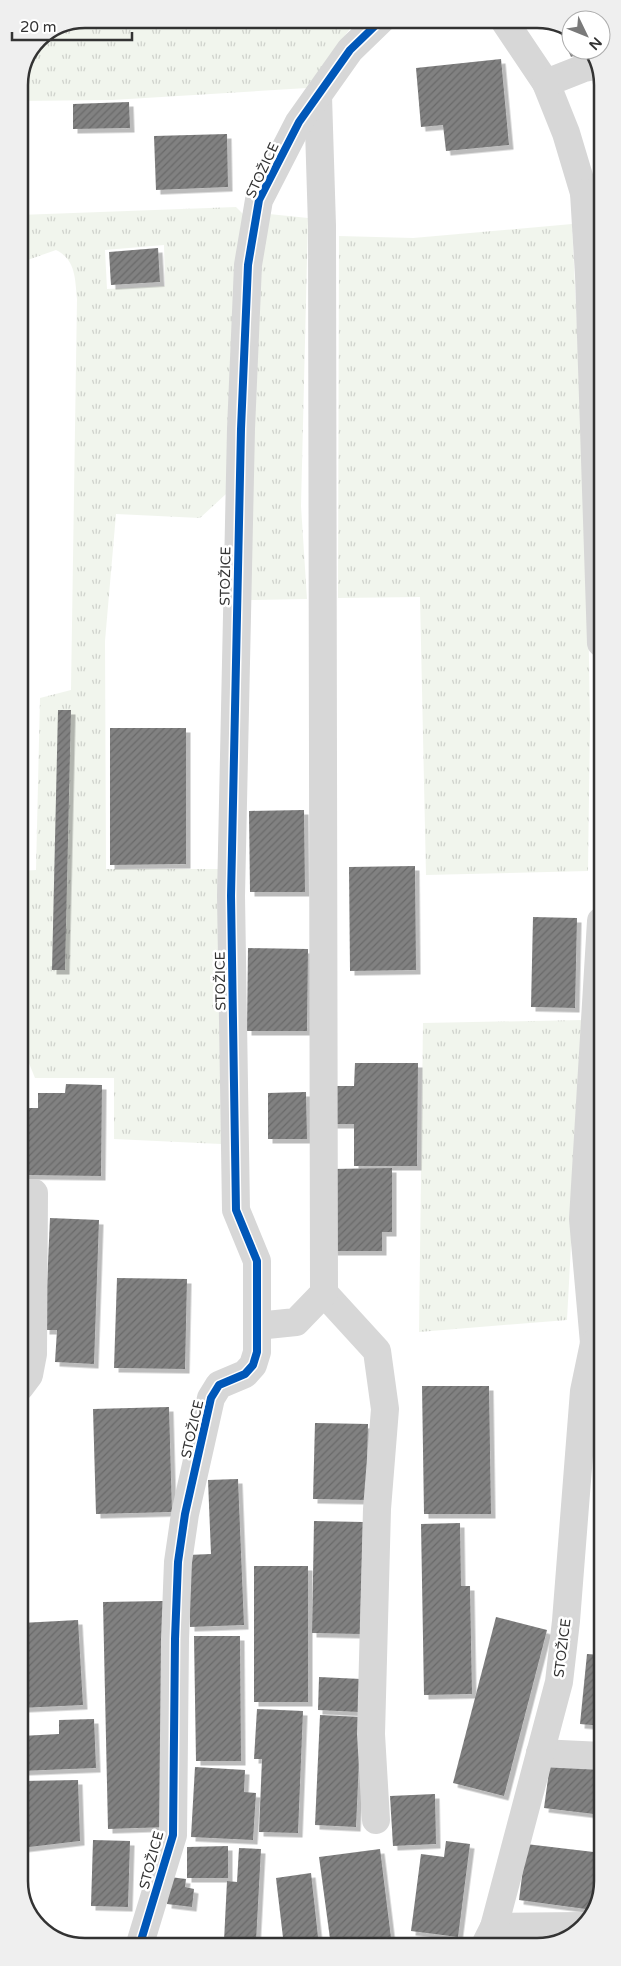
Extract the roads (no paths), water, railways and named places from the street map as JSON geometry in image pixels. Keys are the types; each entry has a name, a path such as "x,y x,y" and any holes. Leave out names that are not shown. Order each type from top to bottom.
{"street":[{"name":"STOŽICE","path":"142,1938 173,1835 178,1562 185,1514 211,1398 219,1384 245,1374 253,1365 257,1352 257,1261 236,1210 231,896 241,429 248,265 259,200 299,122 350,50 373,28"},
{"path":"509,28 546,83 592,192 590,284 594,415"},
{"path":"546,83 591,67"},
{"path":"318,96 322,246 324,1293 377,1351 385,1409 377,1509 371,1734 376,1820"},
{"name":"STOŽICE","path":"594,1037 583,1219 594,1308"},
{"path":"28,1377 33,1354 34,1194"},
{"path":"257,1326 296,1322 324,1293"},
{"name":"STOŽICE","path":"490,1936 559,1682 566,1622 584,1391 594,1355"},
{"path":"540,1753 594,1756"},
{"path":"490,1936 570,1927"}]}
